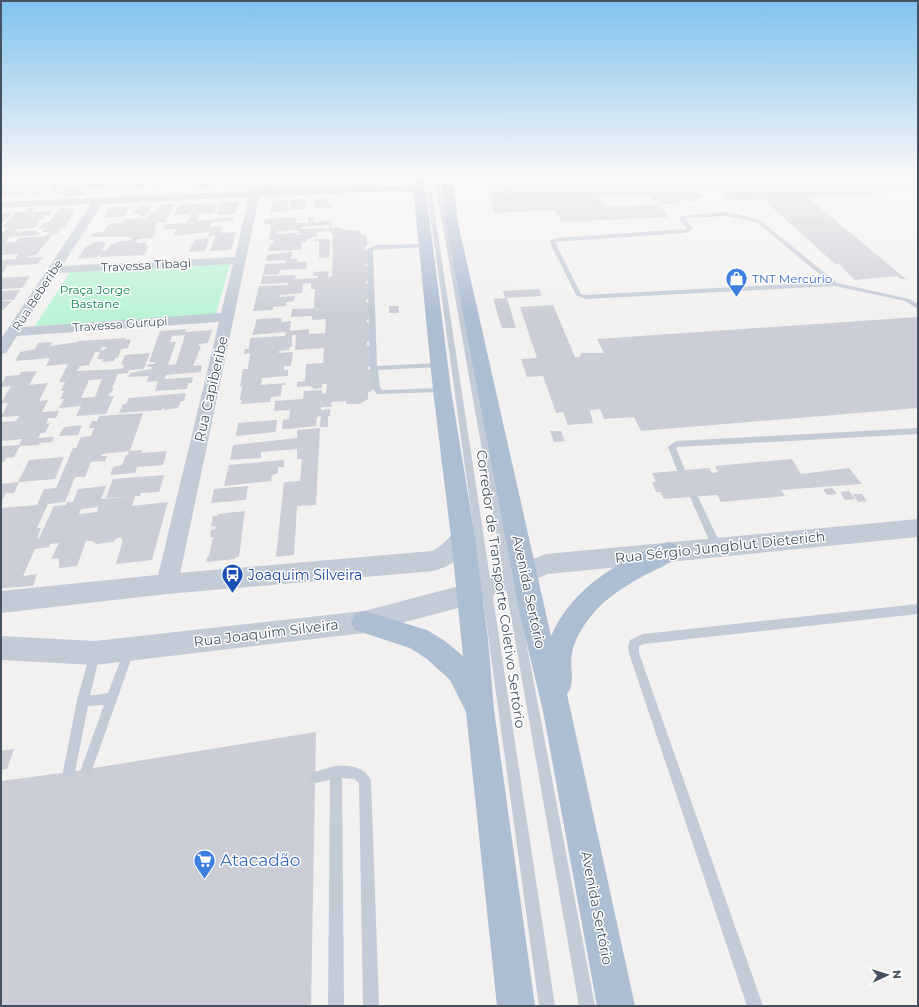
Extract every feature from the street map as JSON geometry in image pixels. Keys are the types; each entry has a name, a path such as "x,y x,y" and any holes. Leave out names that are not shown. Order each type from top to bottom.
{"main road":[{"name":"Avenida Sertório","path":"425,223 442,390 463,537 497,582 557,711 616,999"},
{"name":"Avenida Sertório","path":"452,223 497,582 475,639 480,710 516,1006"},
{"path":"557,711 559,652 572,622 600,590 624,573 668,552"},
{"path":"364,622 418,638 436,650 460,671 480,710"}],"street":[{"name":"Rua Beberibe","path":"1,350 84,223"},
{"name":"Rua Capiberibe","path":"167,584 248,223"},
{"name":"Travessa Tibagi","path":"52,270 240,260"},
{"name":"Travessa Gurupi","path":"13,332 227,317"},
{"name":"Rua Sérgio Jungblut Dieterich","path":"497,582 546,564 918,528"},
{"path":"1,602 167,584 434,561 447,556 457,547 463,537"},
{"name":"Rua Joaquim Silveira","path":"1,648 95,653 364,622 497,582"}],"lane":[{"name":"Corredor de Transporte Coletivo Sertório","path":"430,223 497,582 587,1006"},
{"name":"Corredor de Transporte Coletivo Sertório","path":"443,223 497,582 547,1006"},
{"path":"685,223 690,229 686,231 552,241 579,295 585,297 835,284 907,300 918,307"},
{"path":"761,223 835,284"},
{"path":"426,246 370,248 370,281 376,388 380,392 442,390"},
{"path":"374,368 439,365"},
{"path":"681,470 672,447 676,444 918,431"},
{"path":"694,497 717,547"},
{"path":"755,1006 634,653 634,643 643,639 918,609"},
{"path":"87,769 129,650"},
{"path":"68,772 83,700 95,653"},
{"path":"83,700 98,701 112,698"},
{"path":"315,777 352,772 361,775 365,781 371,1006"},
{"path":"336,773 336,1006"}],"green space":[{"name":"Praça Jorge Bastane","path":"230,264 216,314 35,326 70,272"}],"building":[{"path":"5,223 38,223 34,228 17,229 15,232 37,230 35,232 40,233 39,235 10,237 4,243 16,242 19,238 45,236 49,232 42,232 45,228 38,229 43,223 67,223 57,234 53,234 36,255 29,256 27,258 43,257 38,264 6,266 7,267 1,275 1,260 15,259 18,254 1,255 1,232 4,232 9,227 2,227"},
{"path":"122,223 158,223 154,230 156,230 153,238 138,239 136,243 146,242 145,246 149,245 144,255 100,257 101,255 98,257 78,259 85,247 94,242 105,242 104,243 106,243 102,249 104,249 103,251 106,251 111,244 117,243 118,241 130,241 132,237 90,237 93,233 103,232 109,224 122,223 121,225"},
{"path":"212,223 210,227 223,226 221,233 236,232 231,250 210,251 215,236 208,237 209,232 173,236 177,229 163,229 165,224"},
{"path":"332,223 331,228 338,227 346,230 357,230 360,231 360,234 367,236 367,246 364,247 364,249 369,251 370,262 365,265 370,267 370,279 366,281 366,283 370,284 371,297 366,300 366,302 371,304 371,318 366,320 372,324 372,339 367,342 367,345 372,347 373,364 368,367 368,369 373,372 374,389 368,393 368,399 359,404 346,404 346,401 331,402 332,407 321,407 321,410 330,409 330,416 328,416 328,427 320,427 321,416 317,417 316,426 282,429 283,420 289,419 290,410 274,411 275,401 303,399 304,391 322,390 322,394 326,393 327,384 322,384 322,388 314,389 310,386 297,387 297,382 305,381 306,364 323,363 324,348 295,350 296,335 292,335 292,347 289,347 289,350 279,351 279,353 293,352 291,366 284,366 284,370 288,370 288,376 262,378 261,385 286,383 285,385 282,385 281,396 271,397 270,402 241,404 242,400 240,400 242,386 240,386 243,369 248,369 250,353 244,354 245,349 249,349 250,338 285,336 286,332 252,335 257,319 282,318 281,322 291,321 290,331 309,329 309,334 325,333 326,319 312,320 312,316 291,317 292,309 326,308 314,308 315,289 311,289 311,283 303,284 302,293 280,295 279,297 295,296 294,301 286,302 286,306 273,307 273,310 253,311 259,286 288,285 288,283 261,284 262,276 296,275 295,279 318,278 318,276 313,276 313,272 329,271 328,277 332,276 333,233 331,233 331,231 317,232 317,237 312,237 311,239 307,239 306,242 302,242 301,250 268,251 270,244 273,244 274,241 269,240 271,224 264,224","holes":["330,225 329,229 323,228 300,229 301,227","298,230 298,233 303,234 277,234 278,231"]},
{"path":"790,223 838,223 906,279 900,279 897,276 855,280 839,264 835,264"},
{"path":"206,238 209,239 205,251 188,252 195,240"},
{"path":"315,239 330,239 329,257 319,258 319,241 315,241"},
{"path":"292,252 291,259 298,259 297,262 307,262 306,269 280,270 279,274 263,275 265,264 286,263 286,260 266,261 267,255"},
{"path":"30,276 22,288 1,289 1,278"},
{"path":"539,289 542,296 507,298 516,328 502,328 493,299 505,298 503,291"},
{"path":"20,290 14,300 1,300 1,291"},
{"path":"1,301 12,301 3,310 1,310"},
{"path":"553,305 575,357 580,357 581,353 604,353 597,339 918,317 918,408 641,431 634,417 604,419 600,409 590,410 593,423 568,425 563,412 556,413 543,376 527,377 521,359 537,358 520,307"},
{"path":"389,306 399,306 399,313 389,313"},
{"path":"186,329 185,332 212,330 208,343 199,344 198,346 201,346 193,366 202,365 201,372 166,375 165,379 193,377 192,383 188,383 187,389 155,391 158,381 146,382 149,376 128,377 130,373 151,369 152,367 147,367 148,364 155,364 155,362 149,362 160,331","holes":["185,335 176,364 168,365 176,342 170,342 172,336"]},
{"path":"131,339 128,348 121,349 118,358 115,358 114,361 102,362 103,359 97,359 101,350 105,350 107,347 102,347 100,352 95,352 89,365 80,366 77,371 120,369 123,368 124,364 121,365 125,355 150,353 144,369 129,370 128,373 118,374 112,388 114,388 108,396 114,396 106,414 76,416 81,406 59,408 64,399 60,399 64,391 61,391 65,382 59,382 68,364 46,366 50,358 15,361 20,352 35,349 38,343 52,342 50,346 79,341","holes":["102,379 95,397 81,398 89,380"]},
{"path":"37,371 29,385 48,383 39,401 48,400 42,412 59,411 56,418 48,418 46,424 50,423 45,433 41,433 38,438 54,437 52,442 40,443 39,445 20,446 14,457 6,458 4,462 1,462 1,446 19,445 22,439 1,441 1,422 16,421 19,416 1,417 8,403 1,403 11,386 1,387 1,384 6,376 19,375 21,372"},
{"path":"186,393 184,401 181,401 178,408 164,410 165,407 162,410 119,413 123,404 126,404 129,398"},
{"path":"143,413 130,451 101,454 101,456 107,456 105,461 91,462 85,477 75,477 65,502 48,504 37,528 41,528 37,538 39,538 54,506 66,505 67,502 73,502 78,489 106,486 101,499 131,497 106,498 113,479 164,475 159,492 141,493 140,496 135,496 132,506 168,502 152,560 116,564 123,540 121,540 122,538 117,538 113,542 96,544 93,541 86,541 77,566 59,568 59,558 51,559 59,543 50,544 49,547 35,549 23,576 37,574 33,586 1,588 1,508 37,505 44,489 56,488 73,448 76,448 81,437 91,436 94,428 89,428 92,421 97,421 99,416","holes":["98,507 97,512 79,514 81,509"]},
{"path":"277,420 276,432 236,436 238,423"},
{"path":"82,425 78,435 59,436 64,427"},
{"path":"320,428 316,505 297,506 294,555 276,557 284,482 300,481 302,459 297,459 297,449 261,452 261,458 230,460 233,445 297,438 297,430"},
{"path":"550,431 561,431 565,441 554,442"},
{"path":"142,450 141,453 167,451 163,465 137,467 135,473 110,475 113,467 122,465 129,451"},
{"path":"64,457 55,479 19,482 14,493 6,493 1,503 1,484 18,482 29,460"},
{"path":"792,459 801,474 849,468 862,484 781,490 785,496 721,502 717,495 664,499 660,492 656,492 652,482 656,482 652,473 709,468 712,473 718,472 715,466"},
{"path":"284,460 284,467 278,467 278,473 272,475 271,481 224,486 229,465"},
{"path":"248,486 246,500 211,503 214,489"},
{"path":"832,488 837,494 827,495 823,489"},
{"path":"849,491 855,499 845,500 840,492"},
{"path":"853,494 862,494 867,501 858,502"},
{"path":"245,511 239,557 236,557 235,559 206,562 207,557 209,556 213,537 210,537 211,530 215,529 216,526 211,527 213,516 217,516 218,514"},
{"path":"316,732 311,1006 1,1006 1,781 69,772"},
{"path":"14,749 7,769 1,770 1,751"}],"place":[{"name":"TNT Mercúrio","path":"737,298"},
{"name":"Joaquim Silveira","path":"232,594"},
{"name":"Atacadão","path":"204,880"}]}
